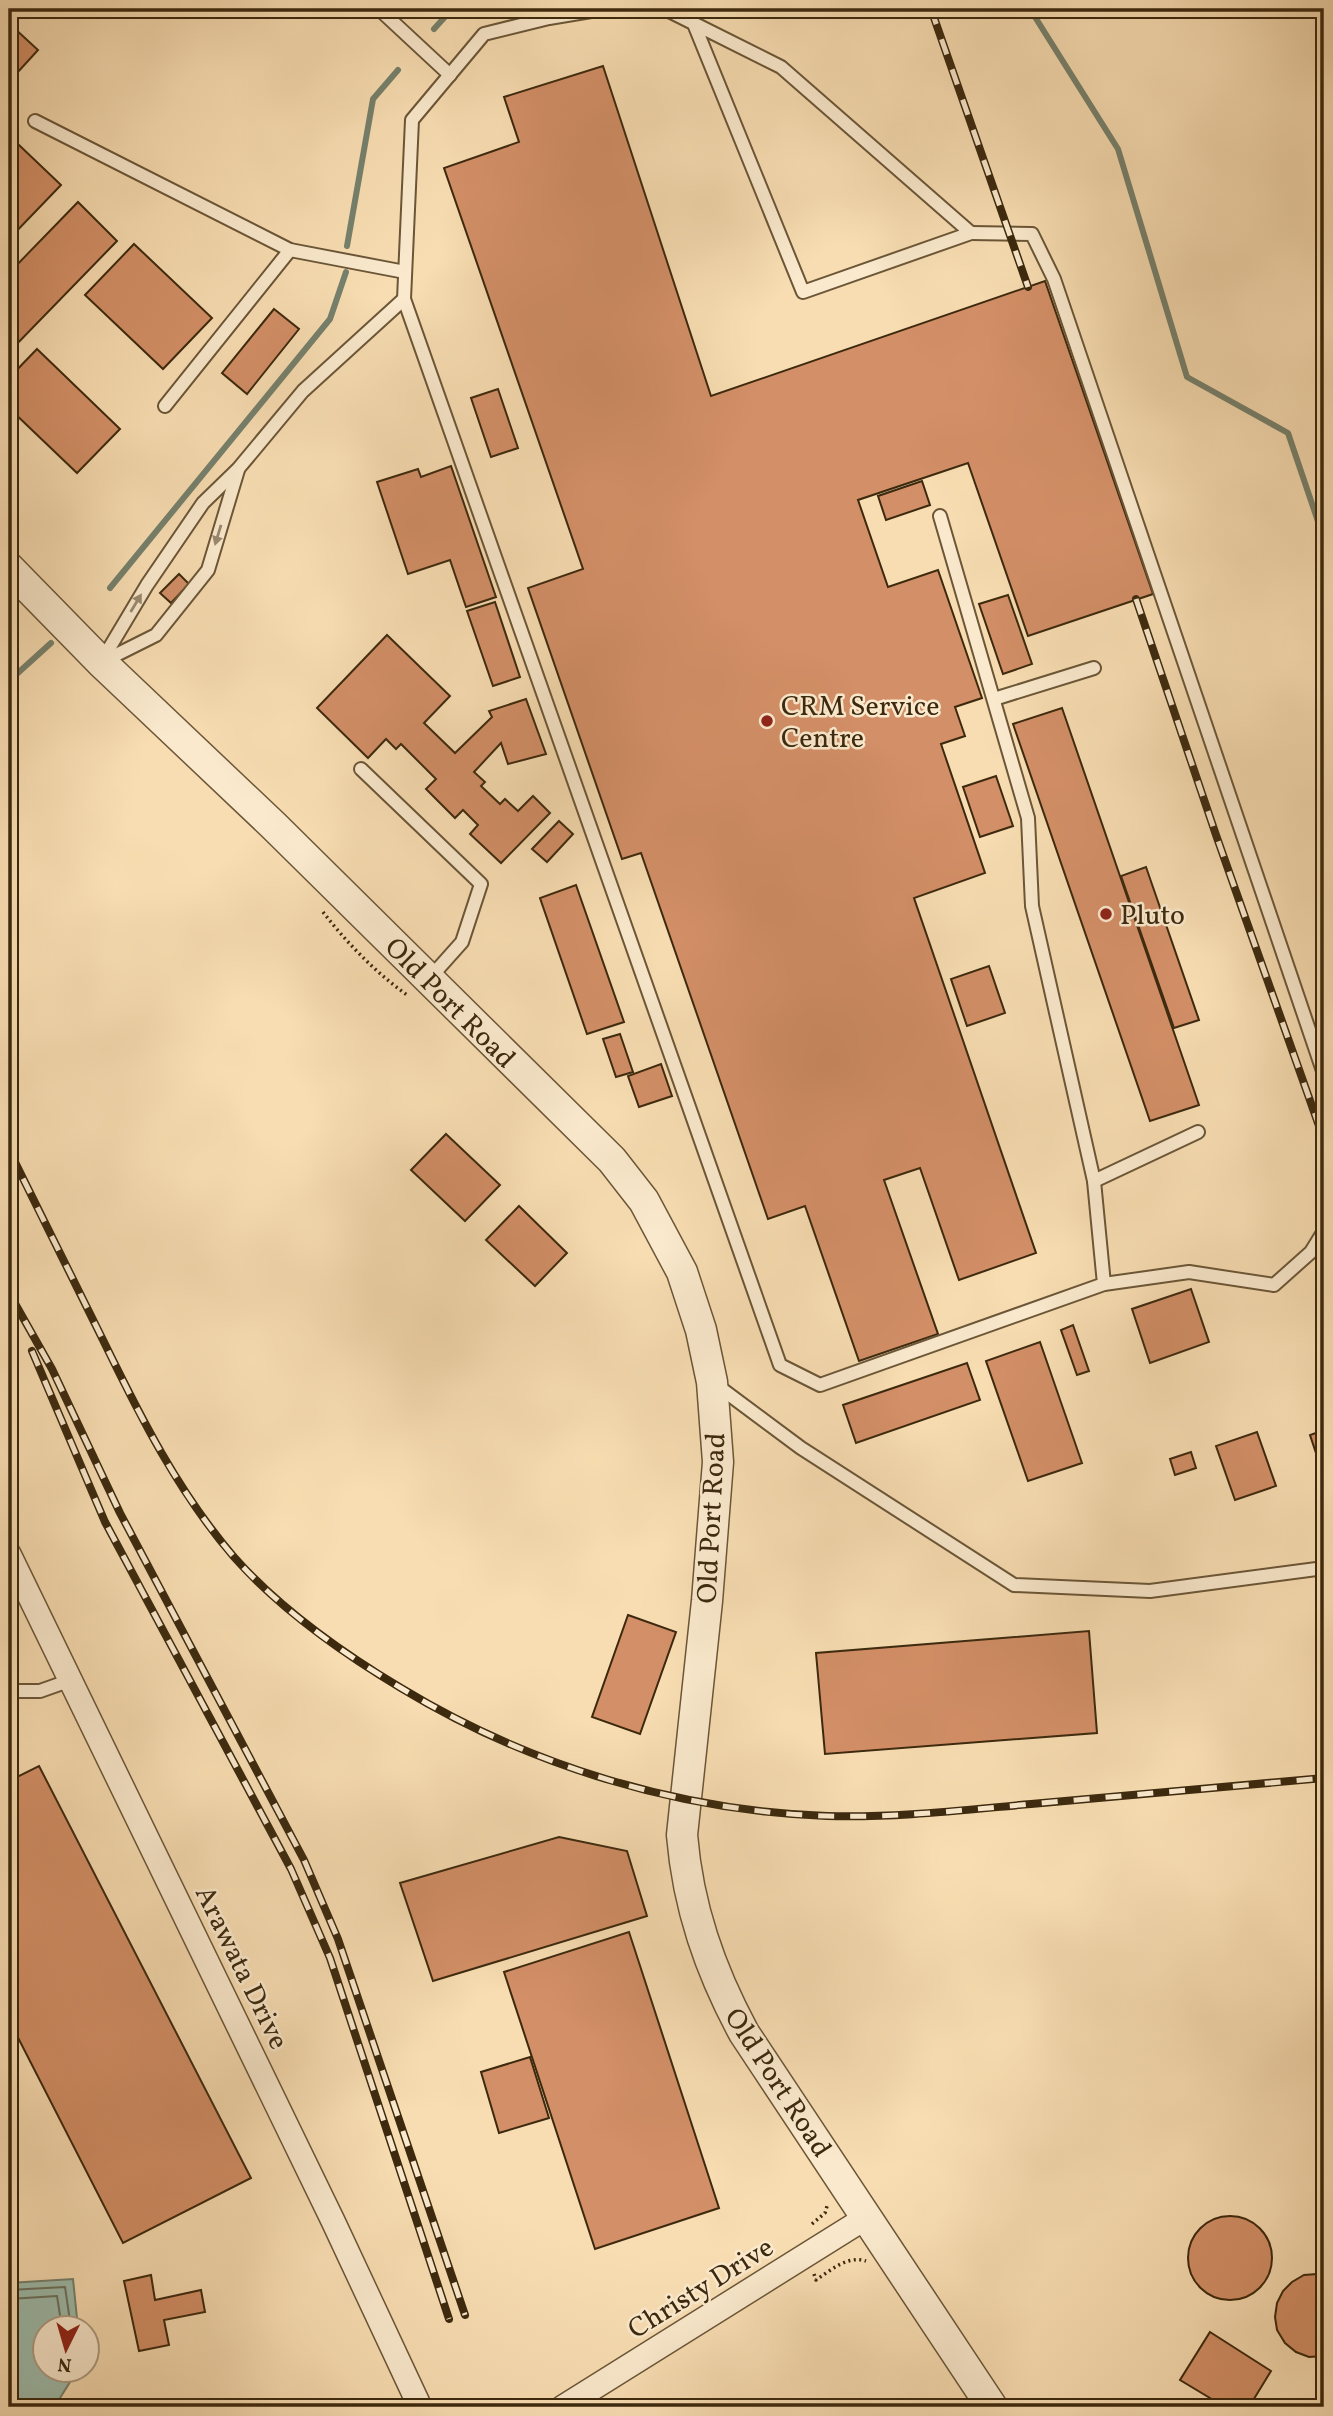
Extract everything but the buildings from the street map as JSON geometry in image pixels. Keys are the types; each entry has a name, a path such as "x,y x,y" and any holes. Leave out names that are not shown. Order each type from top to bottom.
{"street":[{"name":"Old Port Road","path":"9,568 101,662 284,836 422,990 612,1160 644,1201 668,1243 691,1295 701,1330 712,1382 718,1462 707,1601 682,1835 685,1868 701,1935 727,2001 744,2033 992,2407"},
{"name":"Arawata Drive","path":"9,1554 333,2221 420,2407"},
{"name":"Christy Drive","path":"563,2407 867,2217"}],"lane":[{"path":"379,9 450,75"},
{"path":"603,9 549,18 485,34 412,120 404,299 780,1365 820,1385 1104,1284 1189,1272 1274,1285 1311,1252 1324,1231"},
{"path":"665,9 781,67 971,233"},
{"path":"694,24 803,292 971,233 1032,234 1054,279 1324,1074"},
{"path":"35,121 290,250 405,272"},
{"path":"165,406 290,250"},
{"path":"101,662 147,586 203,503 238,469 303,391 404,299"},
{"path":"101,662 156,635 208,570 238,469"},
{"path":"940,516 1028,818 1032,906 1094,1181 1104,1284"},
{"path":"994,699 1094,668"},
{"path":"361,769 481,884 462,942 422,990"},
{"path":"1094,1181 1198,1132"},
{"path":"712,1382 801,1448 1014,1585 1150,1591 1324,1568"},
{"path":"9,1691 40,1691 71,1680"}],"path":[{"path":"319,907 370,964 422,990"}],"water":[{"path":"73,2279 77,2314 32,2314 32,2384 69,2384 60,2398 61,2407 9,2407 9,2283"}],"waterway":[{"path":"434,29 452,9"},
{"path":"1030,9 1118,149 1187,377 1288,433 1324,539"},
{"path":"347,246 373,99 398,70"},
{"path":"110,588 330,319 346,272"},
{"path":"9,681 51,643"}],"railway":[{"path":"931,9 1028,287"},
{"path":"1136,599 1324,1140"},
{"path":"9,1150 146,1425 195,1506 234,1557 291,1612 356,1660 401,1688 500,1740 552,1761 660,1794 715,1805 827,1816 929,1813 1324,1778"},
{"path":"9,1293 52,1369 120,1513 304,1860 338,1939 465,2315"},
{"path":"32,1351 105,1522 291,1869 330,1958 449,2319"}],"place":[{"name":"CRM Service Centre","path":"767,721"},
{"name":"Pluto","path":"1106,914"}]}
